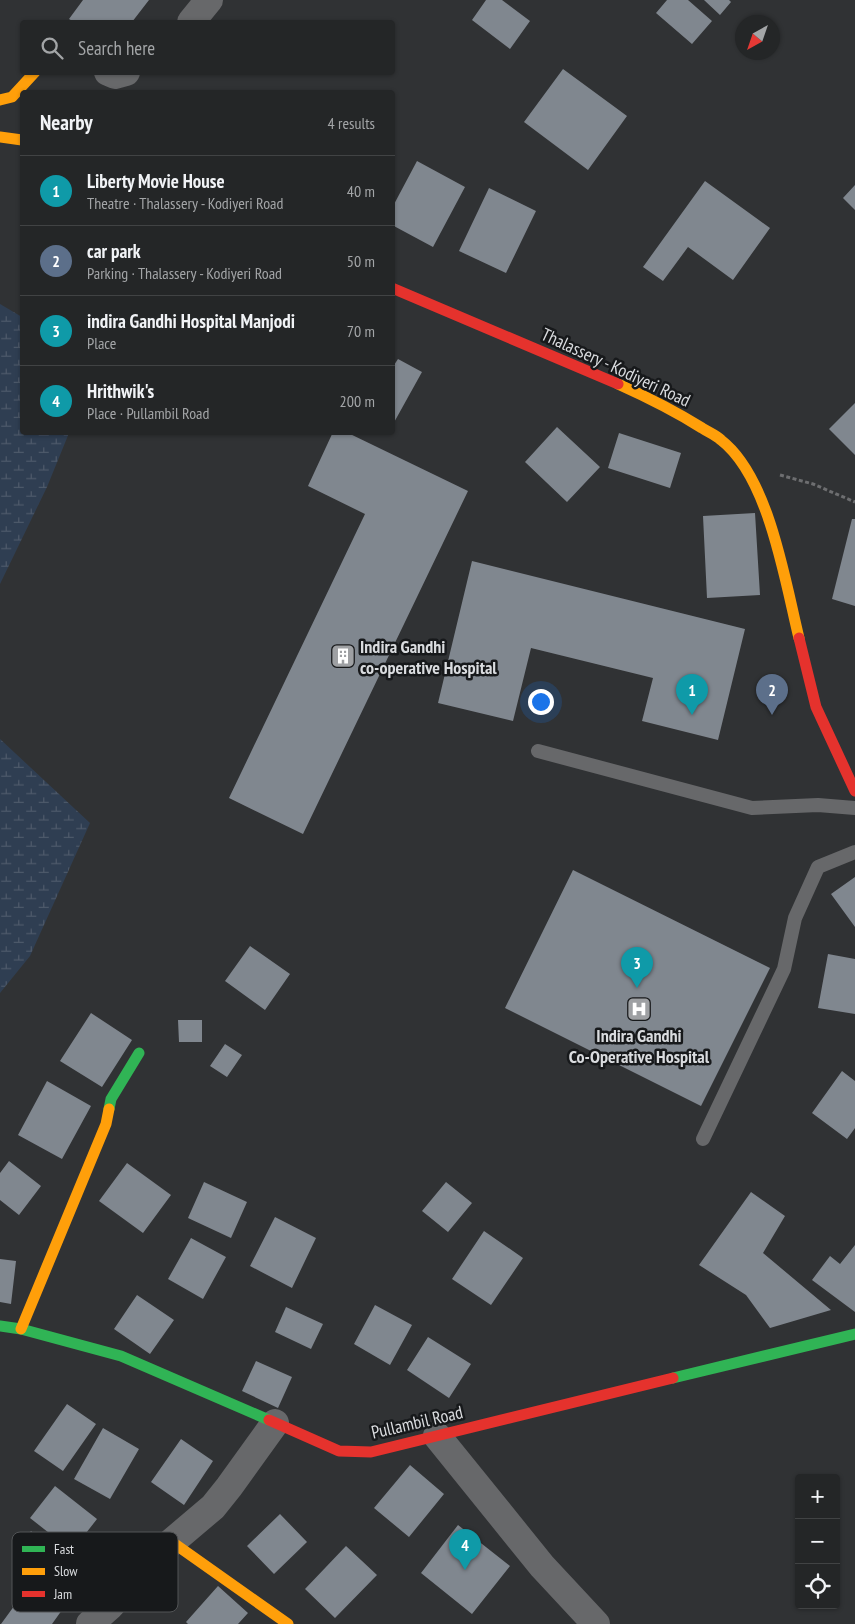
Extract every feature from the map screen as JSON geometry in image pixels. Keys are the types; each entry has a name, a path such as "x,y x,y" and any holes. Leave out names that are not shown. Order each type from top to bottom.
{"street":[{"path":"193,20 209,0"},
{"path":"0,100 12,97 32,75"},
{"path":"0,137 20,140"},
{"name":"Thalassery - Kodiyeri Road","path":"395,289 644,396 685,417 722,440 745,465 766,512 816,707 855,791"},
{"path":"21,1329 106,1124 110,1099 139,1053"},
{"name":"Pullambil Road","path":"0,1326 21,1329 121,1356 338,1452 371,1452 855,1334"},
{"path":"178,1537 213,1507 274,1423"},
{"path":"437,1436 542,1566 596,1624"},
{"path":"178,1546 288,1624"},
{"path":"90,1624 103,1612"}],"lane":[{"path":"538,751 752,808 818,805 855,808"},
{"path":"703,1139 784,968 795,918 818,867 855,852"}],"path":[{"path":"745,465 813,484 855,502"}],"green space":[{"path":"0,304 20,316 20,435 68,435 47,487 0,584"},
{"path":"0,739 90,823 30,956 0,993"}],"building":[{"path":"83,0 149,0 134,20 69,19"},
{"path":"486,0 502,0 530,21 510,49 472,20"},
{"path":"667,0 688,0 712,21 692,44 656,13"},
{"path":"704,0 729,0 731,2 720,15"},
{"path":"563,69 627,116 588,170 524,122"},
{"path":"417,161 465,187 433,247 395,227 395,202"},
{"path":"705,181 770,228 733,280 688,247 663,281 643,267"},
{"path":"855,185 855,210 843,198"},
{"path":"489,188 536,211 506,273 459,251"},
{"path":"398,359 422,372 395,421 395,364"},
{"path":"855,403 855,455 829,429"},
{"path":"557,427 600,467 567,502 525,462"},
{"path":"619,433 681,453 670,488 608,468"},
{"name":"Indira Gandhi co-operative Hospital","path":"332,435 352,435 468,491 303,834 229,798 365,514 308,486"},
{"path":"755,513 760,595 707,598 703,516"},
{"path":"852,519 855,519 855,606 832,599"},
{"path":"472,561 745,629 718,740 642,721 653,678 531,648 513,721 438,703"},
{"path":"573,870 770,968 701,1106 505,1008"},
{"path":"855,877 855,927 831,894"},
{"path":"250,946 290,974 265,1010 225,981"},
{"path":"828,954 855,959 855,1014 818,1008"},
{"path":"91,1013 132,1040 102,1087 60,1061"},
{"path":"178,1020 202,1020 202,1042 179,1042"},
{"path":"225,1044 242,1055 227,1077 210,1066"},
{"path":"842,1071 855,1081 855,1128 847,1139 812,1113"},
{"path":"47,1081 91,1106 62,1159 18,1135"},
{"path":"9,1161 41,1186 19,1215 0,1200 0,1173"},
{"path":"127,1163 171,1195 143,1233 99,1201"},
{"path":"204,1182 247,1202 231,1238 188,1218"},
{"path":"446,1182 472,1203 448,1232 422,1211"},
{"path":"751,1192 785,1216 763,1253 831,1310 770,1328 746,1295 699,1265"},
{"path":"275,1217 316,1238 292,1288 250,1266"},
{"path":"484,1231 523,1258 491,1305 452,1279"},
{"path":"191,1238 226,1257 203,1299 168,1279"},
{"path":"855,1245 855,1312 812,1280 830,1256 840,1264"},
{"path":"0,1259 16,1261 11,1304 0,1302"},
{"path":"137,1295 174,1320 150,1354 114,1329"},
{"path":"375,1305 412,1325 390,1365 354,1344"},
{"path":"286,1307 323,1324 311,1349 275,1332"},
{"path":"428,1337 471,1364 449,1398 407,1370"},
{"path":"256,1361 292,1377 278,1408 242,1391"},
{"path":"67,1404 96,1424 63,1471 34,1451"},
{"path":"103,1428 139,1449 110,1499 74,1479"},
{"path":"181,1439 213,1461 184,1505 151,1482"},
{"path":"410,1465 444,1494 409,1537 374,1508"},
{"path":"55,1486 97,1519 87,1532 48,1532 30,1518"},
{"path":"280,1514 307,1542 274,1574 247,1546"},
{"path":"458,1525 510,1566 472,1614 421,1573"},
{"path":"346,1546 377,1575 335,1618 305,1589"},
{"path":"218,1586 248,1613 238,1624 188,1624 186,1622"},
{"path":"12,1609 12,1612 61,1612 52,1624 1,1624"}],"traffic: fast":[{"path":"109,1109 111,1099 139,1053"},
{"path":"0,1326 21,1329 121,1356 269,1420"},
{"path":"673,1378 855,1334"}],"traffic: slow":[{"path":"0,100 12,97 32,75"},
{"path":"0,137 20,140"},
{"path":"618,384 671,410 714,435 738,457 763,504 773,532 799,638"},
{"path":"21,1329 106,1124 109,1109"},
{"path":"178,1546 288,1624"}],"traffic: jam":[{"path":"395,289 618,384"},
{"path":"799,638 816,707 855,791"},
{"path":"269,1420 339,1451 371,1452 673,1378"}],"place":[{"name":"Indira Gandhi co-operative Hospital","path":"343,656"},
{"name":"Liberty Movie House","path":"692,715"},
{"name":"car park","path":"772,715"},
{"name":"indira Gandhi Hospital Manjodi","path":"637,988"},
{"name":"Indira Gandhi Co-Operative Hospital","path":"639,1009"},
{"name":"Hrithwik's","path":"465,1570"}]}
